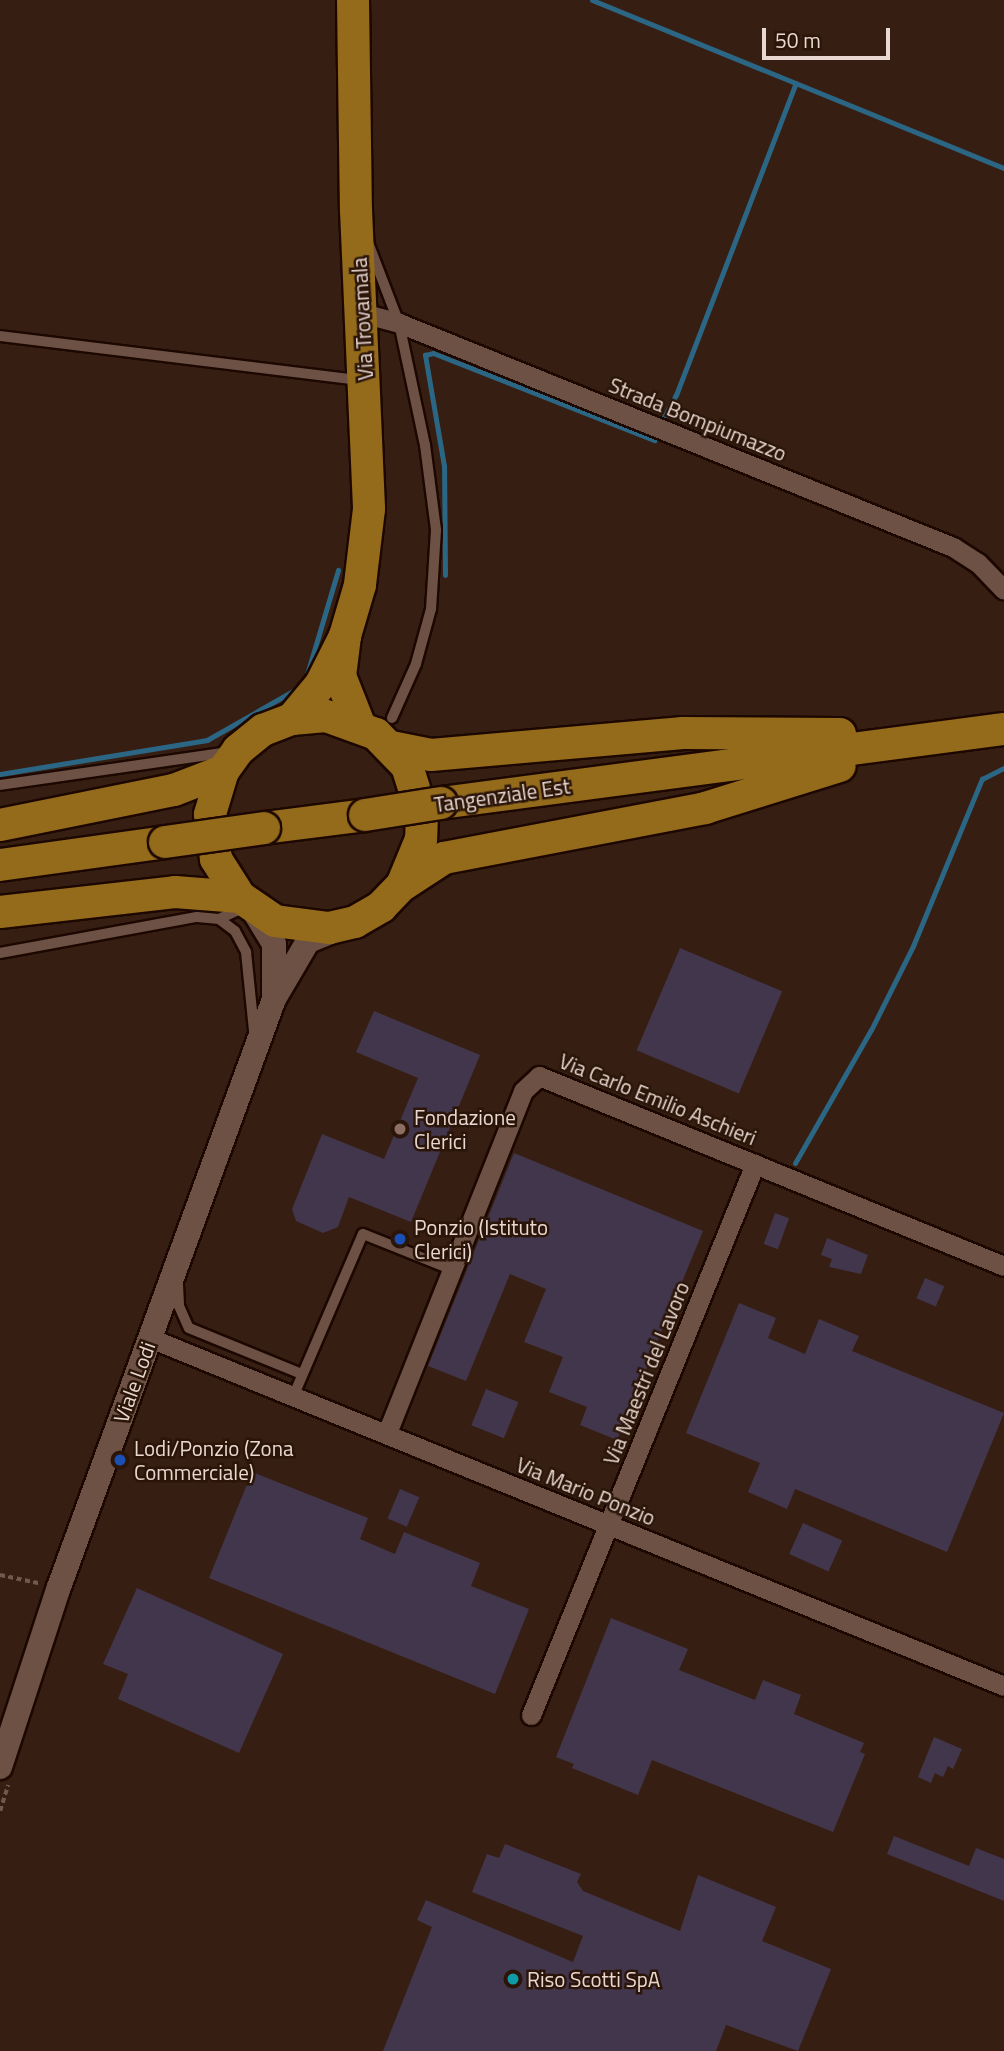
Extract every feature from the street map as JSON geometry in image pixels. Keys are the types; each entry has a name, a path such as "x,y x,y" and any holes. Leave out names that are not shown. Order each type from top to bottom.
{"main road":[{"name":"Via Trovamala","path":"353,0 356,210 369,509 360,584 345,636 340,676 359,724"},
{"name":"Via Trovamala","path":"292,719 321,684 345,636"},
{"path":"0,825 174,790 231,760 263,730 292,719 326,716 391,732 431,755 683,733 860,734 897,743"},
{"name":"Tangenziale Est","path":"0,865 441,803 1004,729"},
{"path":"391,732 407,766 422,814 421,839 402,885"},
{"path":"0,912 175,892 240,907 302,928 329,928 355,922 381,907 402,885 444,858 705,808 897,743"},
{"path":"231,760 210,814 211,837 221,869 240,907"}],"street":[{"name":"Strada Bompiumazzo","path":"362,313 400,323 953,547 978,564 1004,590"},
{"name":"Viale Lodi","path":"240,907 274,944 274,999"},
{"name":"Viale Lodi","path":"0,1767 59,1587 274,999 309,941 355,922"},
{"name":"Via Carlo Emilio Aschieri","path":"387,1433 523,1091 539,1076 1004,1266"},
{"name":"Via Maestri del Lavoro","path":"531,1715 755,1164"},
{"name":"Via Mario Ponzio","path":"150,1338 1004,1686"}],"lane":[{"path":"356,210 400,323 425,445 436,530 430,609 416,664 391,732"},
{"path":"0,336 365,381"},
{"path":"0,785 231,760"},
{"path":"0,953 240,907 235,931 246,952 255,1051"},
{"path":"293,1397 363,1234 454,1270"},
{"path":"176,1266 180,1306 189,1328 302,1374"}],"path":[{"path":"0,1575 59,1587"}],"building":[{"path":"680,948 782,991 739,1094 637,1050"},
{"path":"374,1011 480,1055 411,1222 349,1197 338,1227 323,1233 296,1221 292,1209 322,1134 384,1159 418,1078 356,1052"},
{"path":"514,1153 703,1231 617,1440 580,1425 587,1407 549,1392 563,1357 524,1342 546,1289 510,1274 466,1381 428,1366"},
{"path":"775,1213 789,1218 778,1249 764,1244"},
{"path":"827,1238 868,1255 861,1274 829,1267 832,1259 821,1255"},
{"path":"925,1278 944,1286 936,1306 916,1298"},
{"path":"739,1303 776,1318 768,1338 805,1354 819,1319 859,1336 852,1351 1004,1413 947,1552 795,1489 787,1509 748,1492 760,1463 686,1433"},
{"path":"486,1389 518,1402 504,1438 471,1425"},
{"path":"252,1472 368,1518 360,1539 395,1554 404,1532 480,1563 471,1586 529,1609 495,1694 209,1578"},
{"path":"400,1489 419,1497 407,1527 387,1518"},
{"path":"803,1523 842,1540 828,1572 789,1554"},
{"path":"137,1588 283,1654 239,1753 118,1699 128,1674 103,1664"},
{"path":"611,1618 688,1649 679,1670 755,1700 763,1680 801,1695 794,1714 864,1743 860,1752 865,1754 833,1832 652,1760 638,1795 572,1768 574,1764 556,1757"},
{"path":"934,1737 962,1749 953,1769 948,1766 943,1777 935,1773 931,1783 918,1777"},
{"path":"894,1836 969,1866 976,1848 1004,1859 1004,1901 887,1854"},
{"path":"505,1844 581,1874 577,1882 583,1891 680,1931 698,1875 776,1907 762,1941 831,1969 798,2051 726,2025 716,2051 383,2051 432,1927 417,1920 426,1900 573,1962 583,1936 472,1892 487,1854 499,1858"}],"waterway":[{"path":"592,0 1004,168"},
{"path":"663,419 676,395 796,83"},
{"path":"445,575 444,466 425,355 433,353 654,440"},
{"path":"305,681 338,570"},
{"path":"0,774 207,740 298,688"},
{"path":"795,1163 871,1030 913,946 982,779 1004,768"}],"place":[{"name":"Fondazione Clerici","path":"400,1129"},
{"name":"Ponzio (Istituto Clerici)","path":"400,1239"},
{"name":"Lodi/Ponzio (Zona Commerciale)","path":"120,1460"},
{"name":"Riso Scotti SpA","path":"513,1979"}]}
